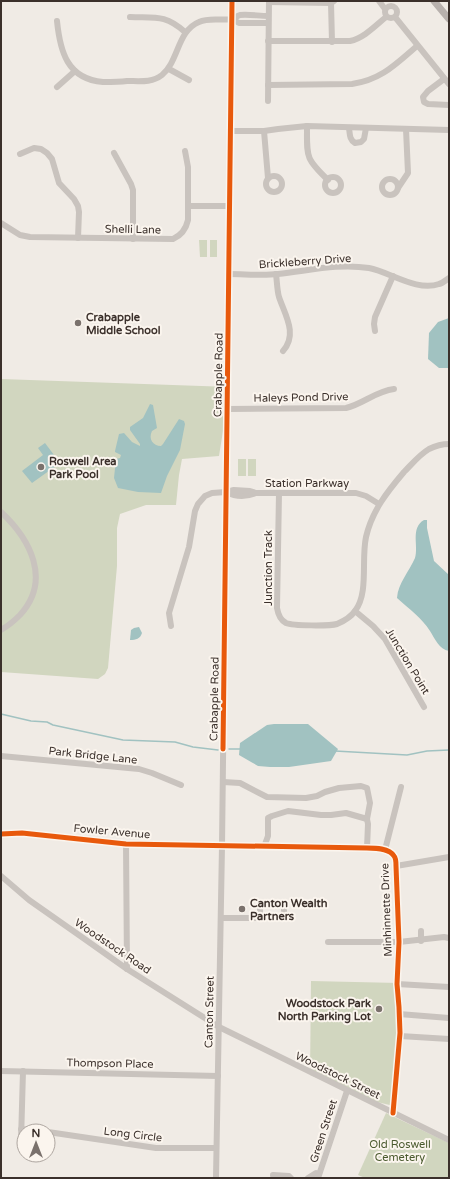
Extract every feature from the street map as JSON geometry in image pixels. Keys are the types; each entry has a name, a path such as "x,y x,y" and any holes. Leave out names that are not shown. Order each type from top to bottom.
{"main road":[{"path":"434,1 449,20"}],"street":[{"name":"Crabapple Road","path":"222,846 232,1"},
{"path":"268,101 269,1 333,2 332,42"},
{"path":"379,1 385,9 384,14 386,17"},
{"path":"385,9 389,6 395,7 397,13 395,17"},
{"path":"57,21 59,41 65,58 75,71 85,78 102,82 151,81 169,69 185,32 200,21 210,19 232,19 240,16 268,16"},
{"path":"248,16 248,23"},
{"path":"130,17 167,19 174,22 185,32"},
{"path":"268,40 332,42 357,40 386,17"},
{"path":"386,17 391,19 395,17"},
{"path":"395,17 449,84"},
{"path":"232,19 239,23 268,23"},
{"path":"268,85 352,84 364,82 386,72 417,46"},
{"path":"169,69 189,80"},
{"path":"58,88 75,71"},
{"path":"444,79 427,92 424,97 424,102 428,104 449,105"},
{"path":"231,131 264,131 278,128 307,126 449,130"},
{"path":"307,126 308,158 314,167 328,180"},
{"path":"349,128 350,136 355,143 361,142 364,139 366,128"},
{"path":"398,188 408,173 406,129"},
{"path":"264,131 268,178"},
{"path":"20,154 34,148 41,149 48,153 52,158 60,183 78,206 78,238"},
{"name":"Shelli Lane","path":"1,223 25,237 168,240 178,237 187,225 188,167 185,151"},
{"path":"114,153 134,190 133,239"},
{"path":"188,206 230,206"},
{"name":"Brickleberry Drive","path":"229,274 276,274 319,268 361,267 379,271 411,283 424,286 440,284 449,278"},
{"path":"276,274 279,295 288,318 290,330 289,341 283,351"},
{"path":"375,331 375,317 394,276"},
{"name":"Haleys Pond Drive","path":"228,409 346,408 361,404 381,391 394,389"},
{"path":"355,611 363,594 366,537 371,520 379,504 389,490 422,454 438,446 449,444"},
{"path":"171,626 169,613 188,548 196,507 202,498 208,494 226,492"},
{"name":"Station Parkway","path":"226,492 233,496 250,496 256,493 356,493 366,496 379,504"},
{"name":"Junction Track","path":"279,494 278,614 282,620 291,625 330,625 343,621 355,611"},
{"path":"1,512 15,526 27,543 34,558 36,573 33,595 26,608 17,618 1,630"},
{"name":"Junction Point","path":"355,611 373,626 385,640 424,707"},
{"name":"Park Bridge Lane","path":"1,756 140,769 181,785"},
{"path":"223,782 240,783 267,797 306,798 317,796 338,788 361,786 368,788 370,803 367,819 366,848"},
{"path":"385,850 401,787"},
{"path":"264,847 268,836 268,818 288,811 326,815 346,813 367,819"},
{"name":"Fowler Avenue","path":"1,834 29,834 126,844 222,846"},
{"path":"126,844 127,969"},
{"name":"Minhinnette Drive","path":"222,846 366,848 385,850 394,856 396,866 399,942 397,984 400,1014 400,1036 393,1113"},
{"name":"Canton Street","path":"216,1178 222,846"},
{"path":"396,866 449,858"},
{"name":"Woodstock Road","path":"1,876 29,900 127,969 219,1027"},
{"path":"221,918 284,918 284,902"},
{"path":"260,903 260,918"},
{"path":"421,931 421,941"},
{"path":"328,942 399,942 421,941 444,937 449,938"},
{"path":"397,984 449,987"},
{"path":"400,1014 444,1016 449,1018"},
{"name":"Woodstock Street","path":"219,1027 449,1140"},
{"path":"400,1036 449,1039"},
{"name":"Thompson Place","path":"1,1070 218,1076"},
{"path":"21,1123 23,1071"},
{"name":"Green Street","path":"319,1176 347,1091"},
{"name":"Long Circle","path":"56,1133 156,1148 216,1148"},
{"path":"308,1178 312,1174 316,1173 319,1176"},
{"path":"274,1175 284,1177 289,1176 291,1178"}],"green space":[{"path":"199,240 207,240 207,257 200,257"},
{"path":"210,240 217,240 217,257 210,257"},
{"path":"1,379 230,387 219,456 182,459 176,505 146,505 120,514 117,528 117,566 108,668 105,674 98,679 1,672"},
{"path":"238,459 246,459 246,476 238,476"},
{"path":"248,459 256,459 256,476 248,476"},
{"path":"311,981 399,983 394,1106 377,1102 310,1075"},
{"name":"Old Roswell Cemetery","path":"386,1113 449,1143 449,1178 365,1178 358,1175"}],"water":[{"path":"449,318 449,368 439,368 428,359 429,333 438,322"},
{"path":"150,404 153,405 157,428 152,431 151,439 152,442 158,446 163,444 179,419 184,421 185,424 180,450 167,476 161,493 138,492 118,488 114,478 116,459 120,458 121,455 115,452 119,434 124,433 132,442 140,446 130,430 130,427 143,418"},
{"name":"Roswell Area Park Pool","path":"45,443 60,463 32,483 22,471 43,455 38,448"},
{"path":"424,520 427,520 427,528 434,561 449,575 449,651 440,646 427,626 397,598 399,587 415,558 417,528"},
{"path":"139,627 142,633 140,637 130,640 131,630"},
{"path":"308,724 338,749 331,761 289,767 258,766 239,755 240,743 267,725"}],"waterway":[{"path":"1,714 31,721 47,722 53,725 123,740 175,742 193,747 218,750"},
{"path":"229,749 240,749"},
{"path":"335,751 407,755 427,751 449,750"}],"cycle path":[{"path":"223,749 232,1"},
{"path":"1,834 22,833 126,844 374,848 392,853 396,863 399,942 397,984 400,1033 393,1113"}],"place":[{"name":"Crabapple Middle School","path":"78,323"},
{"name":"Roswell Area Park Pool","path":"41,467"},
{"name":"Canton Wealth Partners","path":"242,909"},
{"name":"Woodstock Park North Parking Lot","path":"379,1009"}]}
